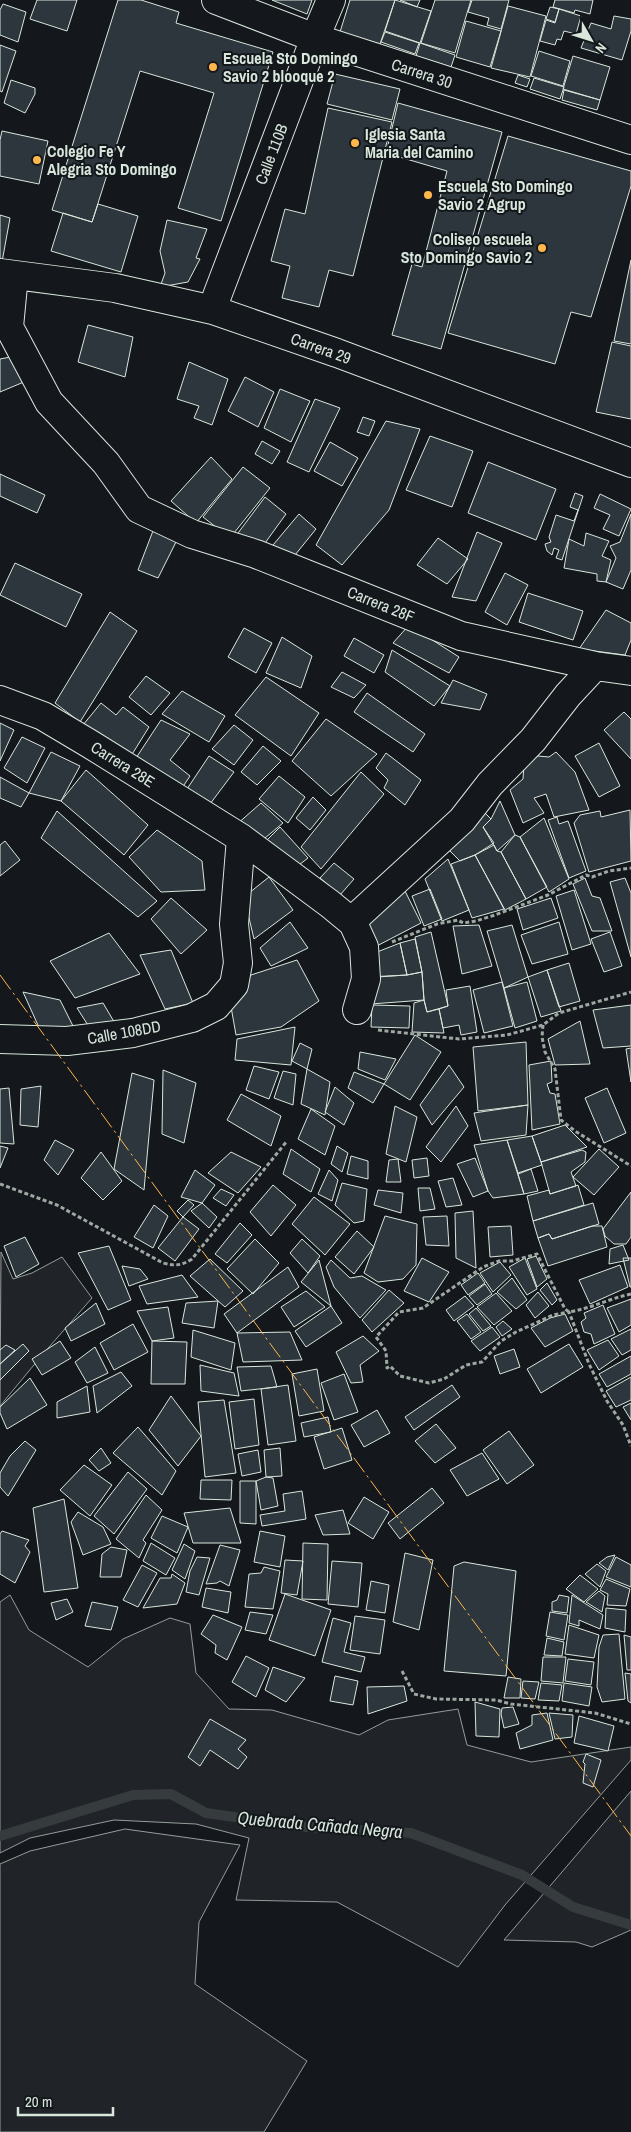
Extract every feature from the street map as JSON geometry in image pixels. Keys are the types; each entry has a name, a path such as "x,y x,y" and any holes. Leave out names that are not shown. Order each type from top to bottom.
{"street":[{"name":"Carrera 30","path":"216,0 315,38 631,140"},
{"name":"Calle 110B","path":"213,310 331,0"},
{"name":"Carrera 29","path":"7,274 115,288 213,310 337,353 474,406 631,463"},
{"name":"Carrera 28F","path":"7,274 9,327 49,402 106,462 139,509 192,534 256,554 461,636 596,666 631,670"},
{"path":"353,923 354,919 462,820 490,784 533,740 568,695 596,666"},
{"name":"Carrera 28E","path":"0,700 43,716 241,838 353,923 364,947 366,979 357,1010"},
{"name":"Calle 108DD","path":"0,1039 67,1041 132,1033 192,1018 216,1006 234,985 238,963 234,924 241,838"}],"path":[{"path":"364,954 417,930 426,929 437,924 458,920 463,923 496,915 548,895 586,875 592,877 610,871 631,868"},
{"path":"357,1010 358,1022 368,1029 459,1039 507,1035 544,1025 559,1013 631,992"},
{"path":"544,1025 542,1037 545,1052 555,1069 561,1120 575,1131 631,1166"},
{"path":"0,1184 57,1205 163,1263 174,1266 182,1265 192,1259 288,1141"},
{"path":"631,1294 613,1298 588,1309 569,1312 553,1315 501,1341 482,1362 466,1365 444,1379 429,1382 400,1376 390,1366 387,1368 386,1351 376,1337 399,1312 423,1308 483,1267 499,1261 512,1261 537,1254 565,1309 569,1312 589,1364 607,1401 623,1425 631,1446"},
{"path":"402,1672 414,1694 436,1699 496,1700 511,1704 595,1713 631,1724"}],"shaded area":[{"path":"1,1252 13,1279 32,1273 62,1257 92,1298 0,1406"},
{"path":"10,1595 29,1630 88,1667 123,1639 170,1618 190,1624 196,1673 229,1709 272,1710 359,1735 388,1720 458,1709 467,1745 531,1762 631,1747 631,1760 505,1905 458,1967 337,1902 236,1900 249,1838 196,1824 114,1820 30,1838 0,1853 0,1602"},
{"path":"631,1791 631,1930 592,1947 576,1942 504,1940"},
{"path":"125,1829 240,1845 199,1922 195,1984 307,2061 264,2132 0,2132 0,1864 30,1851"}],"building":[{"path":"37,0 77,0 67,31 30,19"},
{"path":"118,0 141,0 179,12 176,23 273,52 221,221 178,208 214,93 140,71 92,222 52,210"},
{"path":"272,0 312,0 307,14"},
{"path":"350,0 395,0 380,44 340,32"},
{"path":"395,0 431,11 420,43 385,31"},
{"path":"400,0 420,0 417,7"},
{"path":"435,0 471,0 455,53 421,43"},
{"path":"472,0 509,0 501,29 487,25 489,18 468,12"},
{"path":"555,0 593,0 590,14 575,10 574,13 553,7"},
{"path":"3,4 26,12 18,42 0,35 0,10"},
{"path":"508,6 546,16 530,77 491,68"},
{"path":"550,7 559,9 555,22 546,19"},
{"path":"559,9 581,16 576,34 564,31 561,40 557,39 555,45 540,41 546,20 555,23"},
{"path":"614,16 631,19 631,31 622,60 581,48 591,23 611,29"},
{"path":"466,21 501,31 490,67 456,57"},
{"path":"385,32 419,43 415,54 381,42"},
{"path":"420,43 455,55 451,67 416,56"},
{"path":"0,45 16,51 2,92 0,91"},
{"path":"539,51 570,61 563,86 531,76"},
{"path":"573,56 610,67 600,100 563,89"},
{"path":"335,74 400,89 392,120 327,104"},
{"path":"518,75 530,79 527,87 515,83"},
{"path":"534,78 564,87 560,99 530,89"},
{"path":"11,80 35,88 35,94 25,113 4,103"},
{"path":"564,90 600,100 597,110 562,100"},
{"path":"398,103 502,132 441,349 392,335 412,264 422,267 447,171 386,153"},
{"path":"328,108 392,122 353,276 329,270 319,307 282,298 290,266 271,261 285,209 305,214"},
{"path":"2,131 48,141 39,184 0,176 0,140"},
{"path":"508,136 631,171 631,186 591,317 571,312 555,364 448,333"},
{"path":"98,204 138,216 121,272 51,251 63,213 92,222"},
{"path":"0,215 10,218 2,262 0,262"},
{"path":"167,220 207,229 196,258 200,259 188,282 160,287 165,273 160,251"},
{"path":"631,260 631,344 614,341"},
{"path":"88,325 133,337 125,377 78,362"},
{"path":"612,342 631,346 631,419 596,412"},
{"path":"16,356 31,379 0,392 0,359"},
{"path":"189,362 228,379 212,425 194,418 199,406 177,399"},
{"path":"245,377 274,392 258,427 228,411"},
{"path":"280,389 310,401 291,442 264,428"},
{"path":"315,399 340,408 309,472 287,462"},
{"path":"363,417 375,421 369,436 357,432"},
{"path":"386,421 420,429 389,510 342,565 316,545"},
{"path":"430,436 473,451 452,507 406,490"},
{"path":"262,441 280,451 272,464 255,454"},
{"path":"330,442 358,458 342,486 314,471"},
{"path":"211,457 232,479 196,523 171,501"},
{"path":"488,462 556,489 536,540 468,513"},
{"path":"243,467 270,488 230,538 203,517"},
{"path":"0,474 45,495 37,513 0,496"},
{"path":"575,493 583,496 562,560 556,558 559,550 554,548 552,555 547,551 545,544 551,542 549,537 556,515 574,521 578,510 570,507"},
{"path":"600,494 631,509 619,536 603,529 610,515 594,508"},
{"path":"265,497 286,514 260,550 238,533"},
{"path":"299,514 316,529 291,560 273,545"},
{"path":"631,514 631,570 623,589 606,582 616,558 610,546 620,542"},
{"path":"156,523 180,534 158,578 138,570"},
{"path":"477,532 502,543 476,601 452,597"},
{"path":"586,533 609,541 602,556 611,560 606,582 597,581 597,574 564,568 569,539 584,546"},
{"path":"438,538 468,559 447,584 417,565"},
{"path":"15,563 82,594 66,627 0,595"},
{"path":"505,573 528,585 507,625 485,612"},
{"path":"528,593 583,611 573,640 519,622"},
{"path":"606,610 631,623 631,640 625,655 579,649"},
{"path":"110,612 137,631 80,722 55,703"},
{"path":"409,625 459,657 449,673 393,643"},
{"path":"244,628 272,643 256,673 228,657"},
{"path":"282,637 312,656 301,688 266,673"},
{"path":"354,638 384,655 374,673 344,656"},
{"path":"392,650 450,686 434,706 385,672"},
{"path":"342,672 366,685 354,698 331,687"},
{"path":"146,676 170,693 151,715 129,697"},
{"path":"266,677 319,713 291,756 235,715"},
{"path":"453,680 487,694 480,710 441,703"},
{"path":"182,691 225,716 209,742 162,714"},
{"path":"367,693 425,734 413,752 354,712"},
{"path":"101,703 116,715 123,707 149,727 131,756 83,725"},
{"path":"624,712 631,719 631,759 604,730"},
{"path":"326,719 377,754 331,796 292,761"},
{"path":"161,720 190,734 170,760 190,776 180,791 136,758"},
{"path":"0,723 14,730 0,761"},
{"path":"234,725 253,740 234,765 212,749"},
{"path":"22,737 45,748 27,783 4,768"},
{"path":"599,743 620,786 599,797 575,756"},
{"path":"263,746 281,761 257,785 241,772"},
{"path":"51,752 80,766 61,801 29,793"},
{"path":"556,752 575,772 589,810 554,817 546,794 534,798 544,813 523,823 510,790 523,779 524,764 538,756 549,757"},
{"path":"386,753 421,780 405,805 384,788 388,780 376,768"},
{"path":"209,756 234,772 210,804 187,789"},
{"path":"86,770 148,825 124,855 61,801"},
{"path":"361,772 384,794 321,869 301,847"},
{"path":"279,776 305,797 288,823 259,799"},
{"path":"0,777 29,793 21,807 0,798"},
{"path":"313,797 326,810 310,830 296,818"},
{"path":"500,801 515,835 497,851 483,827 491,819"},
{"path":"261,803 283,823 259,843 236,825"},
{"path":"630,810 631,861 589,872 574,823 580,815 600,811 601,817"},
{"path":"57,811 157,901 138,917 41,838"},
{"path":"484,812 491,819 483,827 494,843 475,855 460,861 448,849"},
{"path":"557,817 559,824 568,821 586,871 569,878 548,820"},
{"path":"544,818 569,879 549,892 520,837"},
{"path":"280,827 308,858 290,872 263,844"},
{"path":"157,830 202,861 205,890 161,892 129,857"},
{"path":"515,835 520,837 547,887 526,899 501,852"},
{"path":"5,841 20,860 0,876 0,845"},
{"path":"494,845 497,851 501,852 526,899 505,910 475,855"},
{"path":"475,855 504,909 472,918 451,864"},
{"path":"448,859 469,910 442,921 425,879"},
{"path":"334,863 354,879 340,895 320,878"},
{"path":"269,877 293,910 254,939 244,897"},
{"path":"585,878 592,896 600,898 612,931 592,931 573,884"},
{"path":"625,878 631,893 631,957 610,882"},
{"path":"430,889 442,919 424,926 412,896"},
{"path":"574,890 591,944 572,950 556,896"},
{"path":"405,891 421,923 371,949 361,931"},
{"path":"171,898 207,930 181,954 151,919"},
{"path":"551,898 558,918 523,930 517,909"},
{"path":"290,922 308,948 271,966 260,948"},
{"path":"559,922 568,954 532,964 521,935"},
{"path":"479,925 492,966 462,974 453,926"},
{"path":"512,925 528,977 504,988 487,931"},
{"path":"431,932 448,1006 427,1012 415,937"},
{"path":"610,932 622,966 604,972 591,939"},
{"path":"109,933 140,974 75,998 50,961"},
{"path":"415,939 422,972 407,975 400,943"},
{"path":"400,943 407,975 377,977 372,954"},
{"path":"171,950 193,1003 165,1009 140,955"},
{"path":"297,960 319,1001 281,1027 236,1035 230,1001 251,975"},
{"path":"569,963 580,1001 559,1007 547,970"},
{"path":"547,970 561,1011 541,1017 528,977"},
{"path":"422,972 424,1000 371,1004 368,977 407,975"},
{"path":"502,982 513,1026 484,1033 473,990"},
{"path":"527,982 537,1021 515,1028 504,988"},
{"path":"470,986 477,1032 461,1035 459,1025 443,1028 439,1009 448,1006 446,990"},
{"path":"23,992 60,1000 76,1032 42,1034"},
{"path":"424,1000 427,1012 439,1009 444,1033 412,1032 414,1003"},
{"path":"103,1003 116,1025 93,1033 77,1008"},
{"path":"372,1005 410,1006 409,1028 371,1027"},
{"path":"631,1005 631,1046 603,1048 593,1010"},
{"path":"580,1021 590,1064 555,1065 548,1039"},
{"path":"295,1027 291,1065 235,1060 237,1039"},
{"path":"415,1035 441,1052 410,1100 384,1084"},
{"path":"526,1042 528,1105 478,1111 473,1047"},
{"path":"300,1043 312,1049 307,1069 292,1061"},
{"path":"631,1048 631,1082 626,1049"},
{"path":"360,1052 396,1059 385,1080 358,1069"},
{"path":"551,1061 552,1082 547,1084 550,1093 555,1094 560,1124 532,1130 529,1065"},
{"path":"449,1065 464,1087 432,1125 420,1105"},
{"path":"254,1066 279,1072 269,1099 246,1090"},
{"path":"307,1069 330,1082 325,1115 301,1104"},
{"path":"163,1070 196,1083 184,1143 162,1134"},
{"path":"283,1071 296,1074 293,1105 274,1098"},
{"path":"354,1072 384,1084 373,1103 348,1088"},
{"path":"132,1073 154,1080 144,1190 114,1169"},
{"path":"41,1086 38,1127 20,1125 21,1089"},
{"path":"335,1087 354,1103 344,1125 325,1112"},
{"path":"9,1088 14,1144 0,1143 0,1089"},
{"path":"607,1088 626,1133 604,1143 585,1098"},
{"path":"241,1094 281,1116 271,1146 227,1120"},
{"path":"528,1105 526,1135 481,1141 474,1113"},
{"path":"395,1106 417,1117 406,1162 386,1154"},
{"path":"456,1106 468,1126 441,1162 426,1147"},
{"path":"311,1109 335,1126 325,1155 298,1139"},
{"path":"565,1125 587,1147 541,1162 532,1136"},
{"path":"532,1136 542,1165 518,1173 507,1140"},
{"path":"55,1140 74,1150 58,1175 44,1160"},
{"path":"507,1140 524,1194 493,1198 488,1191 474,1145"},
{"path":"0,1146 8,1148 0,1168"},
{"path":"337,1146 348,1153 342,1172 331,1164"},
{"path":"291,1149 320,1169 311,1192 283,1174"},
{"path":"599,1149 619,1167 594,1195 573,1177"},
{"path":"582,1150 586,1152 585,1162 571,1172 576,1186 550,1194 541,1162"},
{"path":"101,1152 122,1181 103,1200 81,1178"},
{"path":"231,1152 261,1167 238,1193 208,1173"},
{"path":"351,1156 368,1161 368,1179 347,1174"},
{"path":"427,1158 429,1176 414,1178 412,1160"},
{"path":"475,1158 488,1191 473,1197 457,1164"},
{"path":"398,1159 401,1182 386,1182 389,1160"},
{"path":"531,1169 538,1191 524,1194 518,1174"},
{"path":"195,1170 215,1185 202,1203 181,1197"},
{"path":"329,1170 338,1180 332,1201 318,1194"},
{"path":"453,1178 462,1205 446,1207 438,1181"},
{"path":"342,1183 367,1189 364,1221 354,1223 335,1205"},
{"path":"273,1185 296,1205 271,1236 250,1212"},
{"path":"578,1185 584,1205 533,1221 527,1196 549,1190 550,1194"},
{"path":"418,1188 430,1188 435,1209 420,1211"},
{"path":"221,1189 234,1195 226,1206 213,1198"},
{"path":"378,1190 403,1193 401,1213 374,1205"},
{"path":"631,1192 631,1237 626,1244 614,1244 605,1236 603,1229"},
{"path":"314,1197 350,1224 325,1255 292,1224"},
{"path":"188,1200 194,1205 183,1217 177,1211"},
{"path":"202,1203 217,1217 209,1228 191,1211"},
{"path":"593,1203 599,1224 552,1239 549,1234 538,1238 533,1221"},
{"path":"154,1205 168,1216 153,1248 134,1237"},
{"path":"473,1211 476,1268 456,1258 455,1213"},
{"path":"385,1216 417,1224 416,1265 403,1279 378,1282 364,1273"},
{"path":"447,1216 449,1246 426,1245 423,1217"},
{"path":"183,1217 199,1229 175,1261 158,1248"},
{"path":"240,1223 252,1235 227,1263 215,1254"},
{"path":"511,1226 513,1255 490,1257 488,1227"},
{"path":"592,1226 602,1226 607,1247 548,1266 538,1238 549,1234 552,1239"},
{"path":"357,1231 374,1247 354,1274 335,1257"},
{"path":"25,1237 39,1264 16,1277 4,1246"},
{"path":"255,1239 279,1263 253,1294 227,1269"},
{"path":"302,1239 320,1256 308,1273 290,1253"},
{"path":"623,1245 629,1260 609,1264 610,1249"},
{"path":"109,1246 131,1300 108,1310 78,1253"},
{"path":"536,1256 547,1279 537,1287 527,1259"},
{"path":"422,1258 449,1272 429,1302 404,1291"},
{"path":"525,1258 537,1289 527,1295 509,1267"},
{"path":"623,1258 631,1258 631,1287 630,1287"},
{"path":"210,1259 243,1291 225,1307 190,1276"},
{"path":"319,1260 331,1306 301,1282"},
{"path":"331,1260 350,1278 362,1276 386,1290 360,1318 334,1287 326,1267"},
{"path":"500,1262 511,1275 493,1292 480,1273"},
{"path":"620,1265 628,1287 590,1304 579,1280"},
{"path":"122,1266 140,1269 148,1279 129,1286"},
{"path":"288,1267 299,1287 237,1333 224,1314"},
{"path":"478,1273 485,1283 468,1295 461,1285"},
{"path":"182,1275 198,1297 147,1304 139,1286"},
{"path":"512,1278 527,1300 516,1309 497,1292"},
{"path":"547,1283 557,1300 552,1305 540,1290"},
{"path":"485,1284 492,1294 477,1305 469,1296"},
{"path":"389,1290 404,1303 372,1332 362,1320"},
{"path":"306,1291 325,1307 294,1327 281,1307"},
{"path":"538,1292 549,1306 535,1318 526,1305"},
{"path":"496,1293 512,1311 494,1325 477,1307"},
{"path":"465,1296 474,1306 454,1321 446,1310"},
{"path":"631,1299 631,1325 619,1332 607,1308"},
{"path":"218,1301 214,1328 182,1323 186,1303"},
{"path":"96,1303 105,1324 71,1341 65,1328"},
{"path":"603,1305 615,1334 594,1344 591,1334 584,1332 581,1322 586,1318 584,1313"},
{"path":"331,1306 342,1323 306,1347 295,1331"},
{"path":"168,1307 174,1338 152,1341 137,1311"},
{"path":"476,1308 491,1326 483,1331 469,1314"},
{"path":"467,1314 481,1332 471,1339 457,1321"},
{"path":"565,1314 573,1331 545,1347 531,1328 550,1318"},
{"path":"503,1321 512,1329 502,1336 496,1327"},
{"path":"133,1324 148,1352 114,1370 100,1343"},
{"path":"492,1327 500,1337 480,1351 471,1341"},
{"path":"631,1329 631,1350 622,1355 611,1339"},
{"path":"193,1330 235,1343 231,1370 191,1357"},
{"path":"290,1332 302,1360 243,1362 237,1333"},
{"path":"363,1336 379,1351 360,1365 363,1382 351,1383 336,1352"},
{"path":"608,1340 619,1356 599,1370 587,1350"},
{"path":"60,1341 71,1358 42,1375 32,1359"},
{"path":"152,1341 187,1342 185,1384 151,1384"},
{"path":"23,1344 29,1351 0,1380 0,1364"},
{"path":"569,1344 583,1367 541,1393 527,1369"},
{"path":"6,1345 15,1350 0,1364 0,1350"},
{"path":"95,1347 108,1373 87,1383 75,1362"},
{"path":"514,1349 520,1367 500,1374 494,1356"},
{"path":"631,1356 631,1374 607,1387 599,1374"},
{"path":"200,1365 234,1373 239,1396 201,1391"},
{"path":"271,1366 277,1387 241,1391 237,1367"},
{"path":"317,1369 324,1411 299,1416 292,1374"},
{"path":"121,1372 132,1386 97,1413 93,1386"},
{"path":"344,1374 358,1412 334,1420 321,1383"},
{"path":"631,1377 631,1400 616,1407 606,1391"},
{"path":"30,1378 47,1405 7,1429 0,1413 0,1407"},
{"path":"288,1385 296,1441 268,1445 261,1389"},
{"path":"452,1385 460,1397 414,1430 405,1417"},
{"path":"87,1386 90,1412 57,1418 57,1402"},
{"path":"171,1396 201,1436 178,1466 149,1430"},
{"path":"254,1399 259,1445 235,1449 229,1402"},
{"path":"224,1400 236,1473 205,1477 198,1402"},
{"path":"631,1403 631,1420 623,1407"},
{"path":"377,1410 390,1433 364,1447 351,1425"},
{"path":"328,1417 331,1432 304,1437 301,1423"},
{"path":"436,1424 456,1448 435,1463 415,1441"},
{"path":"138,1427 176,1471 162,1495 113,1453"},
{"path":"342,1428 352,1460 324,1469 314,1437"},
{"path":"509,1431 534,1465 507,1484 483,1450"},
{"path":"25,1441 36,1450 8,1496 0,1487 0,1473 10,1456"},
{"path":"101,1448 111,1463 99,1471 89,1460"},
{"path":"280,1448 282,1476 266,1477 264,1450"},
{"path":"258,1450 261,1472 242,1476 238,1454"},
{"path":"482,1453 499,1479 467,1496 450,1470"},
{"path":"84,1465 112,1485 90,1516 60,1490"},
{"path":"128,1472 147,1489 114,1534 94,1516"},
{"path":"266,1477 273,1478 278,1506 261,1510 256,1481"},
{"path":"201,1480 232,1480 231,1500 200,1499"},
{"path":"240,1481 256,1481 256,1524 240,1523"},
{"path":"432,1488 444,1503 400,1539 388,1523"},
{"path":"302,1491 306,1519 262,1526 260,1515 285,1511 283,1494"},
{"path":"146,1495 162,1510 143,1540 146,1543 139,1558 116,1539"},
{"path":"364,1497 389,1512 373,1539 348,1523"},
{"path":"64,1499 78,1588 44,1592 33,1508"},
{"path":"230,1508 241,1543 193,1543 184,1513"},
{"path":"343,1510 350,1534 323,1535 315,1515"},
{"path":"78,1512 103,1527 111,1544 83,1555 71,1522"},
{"path":"162,1516 188,1527 177,1553 151,1538"},
{"path":"2,1531 29,1540 25,1546 30,1552 15,1583 0,1574 0,1534"},
{"path":"260,1531 285,1536 280,1567 254,1562"},
{"path":"151,1543 175,1558 166,1575 143,1561"},
{"path":"303,1543 328,1544 327,1600 302,1599"},
{"path":"184,1544 195,1551 185,1579 172,1570"},
{"path":"220,1545 240,1550 229,1586 220,1581 206,1584"},
{"path":"111,1547 127,1550 121,1577 100,1577 102,1554"},
{"path":"405,1553 433,1560 419,1630 393,1622"},
{"path":"615,1555 608,1570 599,1563 607,1557"},
{"path":"197,1557 210,1558 199,1595 186,1592 190,1571"},
{"path":"616,1557 631,1565 631,1587 606,1577"},
{"path":"285,1560 303,1561 297,1595 281,1593"},
{"path":"332,1561 362,1563 358,1607 328,1604"},
{"path":"464,1562 516,1571 506,1676 444,1671 454,1566"},
{"path":"597,1564 606,1571 600,1587 585,1574"},
{"path":"142,1565 157,1573 138,1607 123,1600"},
{"path":"264,1567 280,1571 273,1609 245,1607 249,1574 261,1573"},
{"path":"172,1574 185,1583 177,1604 143,1608 160,1578 171,1578"},
{"path":"580,1575 598,1589 584,1602 566,1589"},
{"path":"606,1579 630,1589 626,1606 607,1605 608,1594 600,1590"},
{"path":"371,1581 389,1585 385,1613 366,1610"},
{"path":"206,1588 231,1592 228,1613 202,1607"},
{"path":"599,1591 605,1596 602,1612 586,1602"},
{"path":"285,1594 331,1610 315,1656 269,1640"},
{"path":"559,1595 569,1597 567,1613 552,1611 552,1602 557,1600"},
{"path":"572,1595 603,1615 600,1629 579,1620 579,1626 569,1623"},
{"path":"67,1599 73,1612 56,1620 51,1603"},
{"path":"92,1602 118,1607 111,1630 85,1626"},
{"path":"606,1608 626,1610 625,1632 605,1628"},
{"path":"250,1612 273,1615 266,1634 245,1630"},
{"path":"550,1612 568,1615 564,1640 546,1636"},
{"path":"213,1615 242,1627 227,1660 215,1653 216,1645 201,1634"},
{"path":"355,1616 385,1620 380,1654 350,1650"},
{"path":"333,1618 351,1623 344,1652 365,1657 361,1672 322,1662"},
{"path":"569,1625 599,1635 594,1658 565,1654"},
{"path":"619,1634 625,1699 602,1702 597,1687 599,1647 603,1635"},
{"path":"624,1635 631,1637 631,1670 627,1670"},
{"path":"547,1638 564,1642 562,1656 544,1655"},
{"path":"246,1656 269,1668 256,1697 232,1682"},
{"path":"543,1657 566,1657 563,1683 541,1681"},
{"path":"568,1659 594,1662 591,1685 565,1681"},
{"path":"273,1667 305,1678 286,1702 265,1690"},
{"path":"625,1673 631,1674 631,1703 628,1701"},
{"path":"335,1676 358,1681 353,1705 330,1701"},
{"path":"508,1677 521,1679 520,1698 504,1698"},
{"path":"523,1681 539,1682 535,1699 521,1698"},
{"path":"541,1683 562,1685 559,1701 538,1700"},
{"path":"564,1683 592,1687 589,1706 562,1701"},
{"path":"404,1686 407,1701 368,1714 367,1687"},
{"path":"475,1702 500,1709 499,1737 476,1736"},
{"path":"513,1707 519,1724 504,1728 501,1714 502,1708"},
{"path":"547,1713 553,1740 520,1749 516,1733 532,1725 532,1715"},
{"path":"549,1713 573,1715 572,1737 555,1739"},
{"path":"579,1716 614,1726 608,1751 574,1743"},
{"path":"210,1719 246,1740 238,1749 247,1757 238,1769 210,1750 200,1766 188,1757"},
{"path":"586,1754 601,1760 593,1787 583,1783 585,1764 583,1762"}],"waterway":[{"name":"Quebrada Cañada Negra","path":"0,1836 133,1795 171,1794 206,1813 306,1827 411,1833 522,1875 573,1907 631,1925"}],"power":[{"path":"0,975 631,1836"}],"place":[{"name":"Escuela Sto Domingo Savio 2 blooque 2","path":"213,67"},
{"name":"Iglesia Santa Maria del Camino","path":"355,143"},
{"name":"Colegio Fe Y Alegria Sto Domingo","path":"37,160"},
{"name":"Escuela Sto Domingo Savio 2 Agrup","path":"428,195"},
{"name":"Coliseo escuela Sto Domingo Savio 2","path":"542,248"}]}
